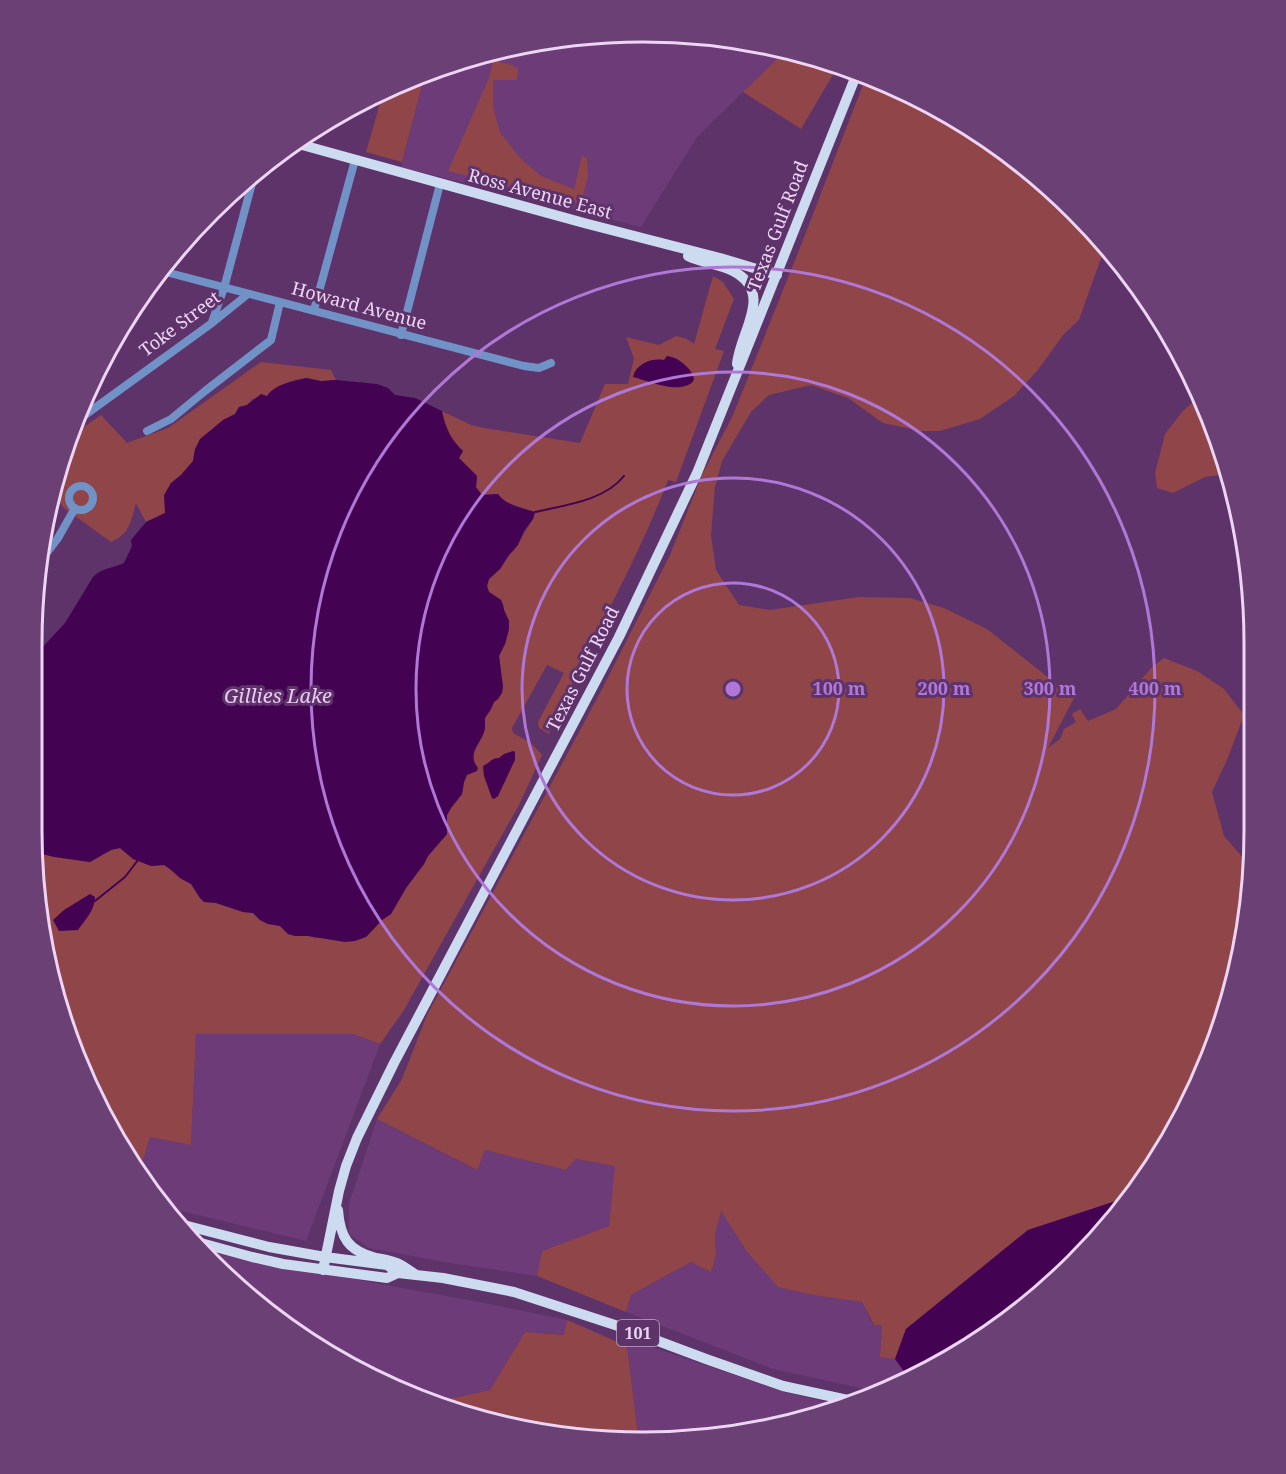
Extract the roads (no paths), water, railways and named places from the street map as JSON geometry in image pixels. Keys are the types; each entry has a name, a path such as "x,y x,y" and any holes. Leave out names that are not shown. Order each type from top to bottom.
{"main road":[{"name":"Texas Gulf Road","path":"323,1270 346,1166 361,1129 619,637 697,473 854,81"},
{"name":"Ross Avenue East","path":"305,146 584,224 777,275"},
{"path":"672,246 689,257 736,273 747,281 753,291 754,306 738,354 735,379"},
{"path":"336,1204 346,1241 362,1254 396,1262 416,1275"},
{"name":"101","path":"191,1227 269,1247 387,1266 398,1273 443,1278 513,1292 618,1326 783,1386 840,1398"},
{"name":"101","path":"208,1245 283,1264 323,1270 387,1278 398,1273"}],"street":[{"path":"314,310 355,160"},
{"path":"401,335 440,184"},
{"name":"Toke Street","path":"212,322 224,288 251,188"},
{"name":"Howard Avenue","path":"169,273 524,366 539,368 551,363"},
{"name":"Toke Street","path":"88,414 248,294"},
{"path":"147,431 171,419 270,340 280,302"},
{"path":"50,549 75,508"}],"water":[{"path":"667,356 678,360 689,369 694,380 692,383 681,387 667,387 633,377 641,365 654,360 664,360"},
{"name":"Gillies Lake","path":"306,378 377,384 388,388 395,395 415,398 442,411 449,433 463,451 459,458 477,476 476,487 482,495 498,494 510,504 535,512 518,545 500,569 489,579 487,586 489,592 501,600 509,621 509,629 499,656 502,693 485,718 484,733 474,752 477,771 467,775 462,794 447,815 447,834 428,856 391,914 366,937 355,941 345,942 295,936 288,934 280,926 260,920 253,913 204,902 191,884 164,865 151,866 133,859 120,848 111,850 90,862 43,854 42,648 65,623 93,577 104,570 124,563 132,546 131,540 146,522 165,513 164,495 171,483 193,461 200,439 223,420 235,414 239,407 247,405 261,394 267,396 279,386"},
{"path":"513,751 515,760 498,796 494,799 484,776 483,766"},
{"path":"90,894 95,897 93,906 78,930 59,931 53,920 64,910"},
{"path":"1117,1201 1068,1256 1009,1308 977,1331 905,1372 895,1359 906,1329 1028,1230"}],"waterway":[{"path":"535,512 595,497 624,476"},
{"path":"95,901 125,877 138,860"}]}
